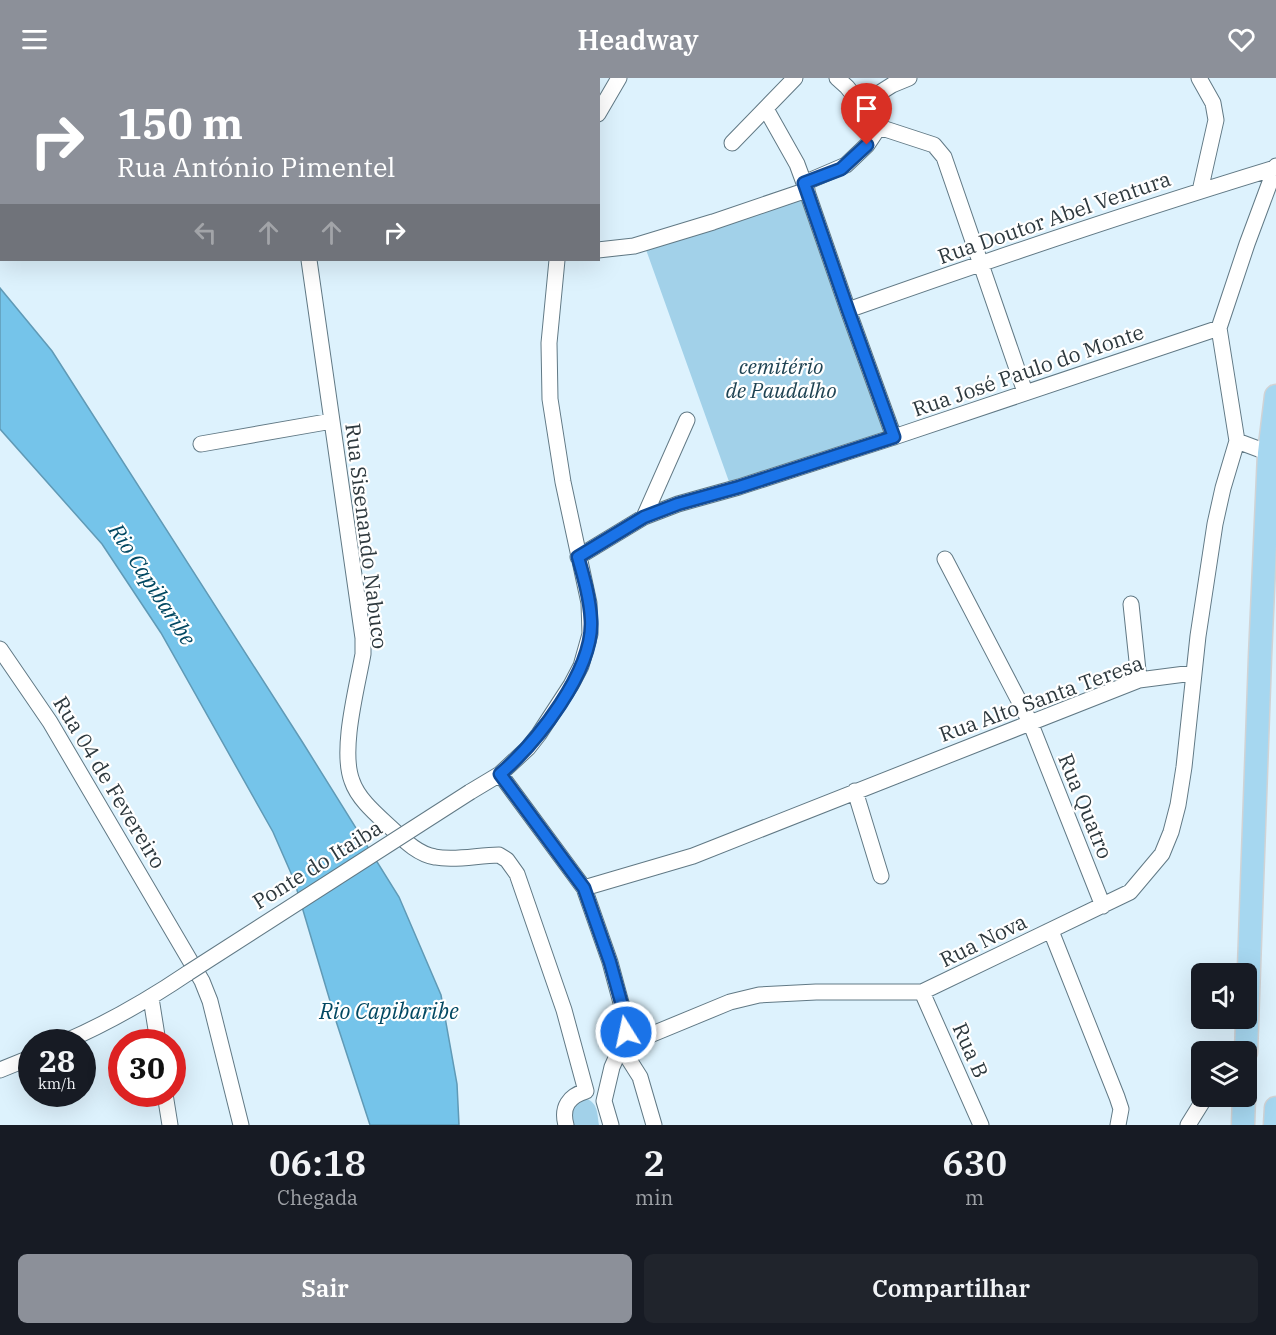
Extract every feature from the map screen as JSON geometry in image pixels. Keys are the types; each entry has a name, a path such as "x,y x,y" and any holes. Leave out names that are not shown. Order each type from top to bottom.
{"highway":[{"path":"1246,1041 1269,453 1276,396"},
{"path":"1243,1125 1244,1107"},
{"path":"1275,1125 1276,1108"}],"street":[{"path":"600,111 619,78"},
{"path":"732,143 795,78"},
{"path":"837,78 862,104 879,127 927,142 938,149 947,164 1025,392"},
{"path":"862,104 892,85 909,78"},
{"path":"1199,78 1214,104 1216,120 1200,191"},
{"path":"766,109 797,164 806,187 894,437"},
{"path":"600,250 644,243 713,222 806,187 846,165 867,145 879,127"},
{"path":"1193,673 1215,524 1237,441 1219,328 1275,167"},
{"name":"Rua Doutor Abel Ventura","path":"848,310 981,263 1275,167"},
{"name":"Rua Sisenando Nabuco","path":"309,261 363,638 363,654 348,739 347,756 352,783 378,816 405,841 420,851 434,857 499,855 512,865 526,894 564,1010 586,1091"},
{"name":"Ponte do Itaiba","path":"92,1029 151,998 500,774 539,734 561,703 580,666 590,634 591,621 563,482 550,399 549,344 557,261"},
{"name":"Rua José Paulo do Monte","path":"578,557 644,517 678,504 739,487 894,437 1219,328"},
{"path":"644,517 687,420"},
{"path":"201,444 332,421"},
{"path":"1237,441 1269,453"},
{"name":"Rua Quatro","path":"945,559 1029,722 1103,906"},
{"path":"1131,604 1139,680"},
{"name":"Rua 04 de Fevereiro","path":"2,653 51,722 202,981 210,1001 241,1125"},
{"name":"Rua Alto Santa Teresa","path":"584,888 693,856 1139,680 1193,673"},
{"name":"Rua Nova","path":"621,1047 730,1002 759,995 816,992 922,992 1130,892 1162,854 1171,832 1184,767 1193,673"},
{"path":"500,774 584,888 610,962 625,1016 626,1032 612,1067 604,1101"},
{"path":"855,791 882,876"},
{"path":"1051,931 1117,1097 1121,1109 1118,1125"},
{"name":"Rua B","path":"922,992 981,1125"},
{"path":"151,998 156,1029"},
{"path":"621,1047 640,1077 654,1125"},
{"path":"0,1070 18,1063"},
{"path":"566,1125 564,1118 566,1105 573,1097 586,1091 600,1096 604,1101 611,1125"},
{"path":"167,1107 170,1125"},
{"path":"1188,1125 1199,1107"}],"green space":[{"name":"cemitério de Paudalho","path":"804,195 893,437 732,490 644,244"},
{"path":"584,1098 594,1105 599,1125 567,1125 571,1108"}],"water":[{"name":"Rio Capibaribe","path":"0,288 52,351 399,897 441,995 457,1084 459,1125 370,1125 294,880 273,832 161,633 102,544 0,429"}],"route":[{"path":"626,1032 625,1016 610,962 584,888 500,774 528,748 561,703 586,652 591,621 578,557 644,517 678,504 739,487 894,437 804,183 841,169 867,145"}]}
